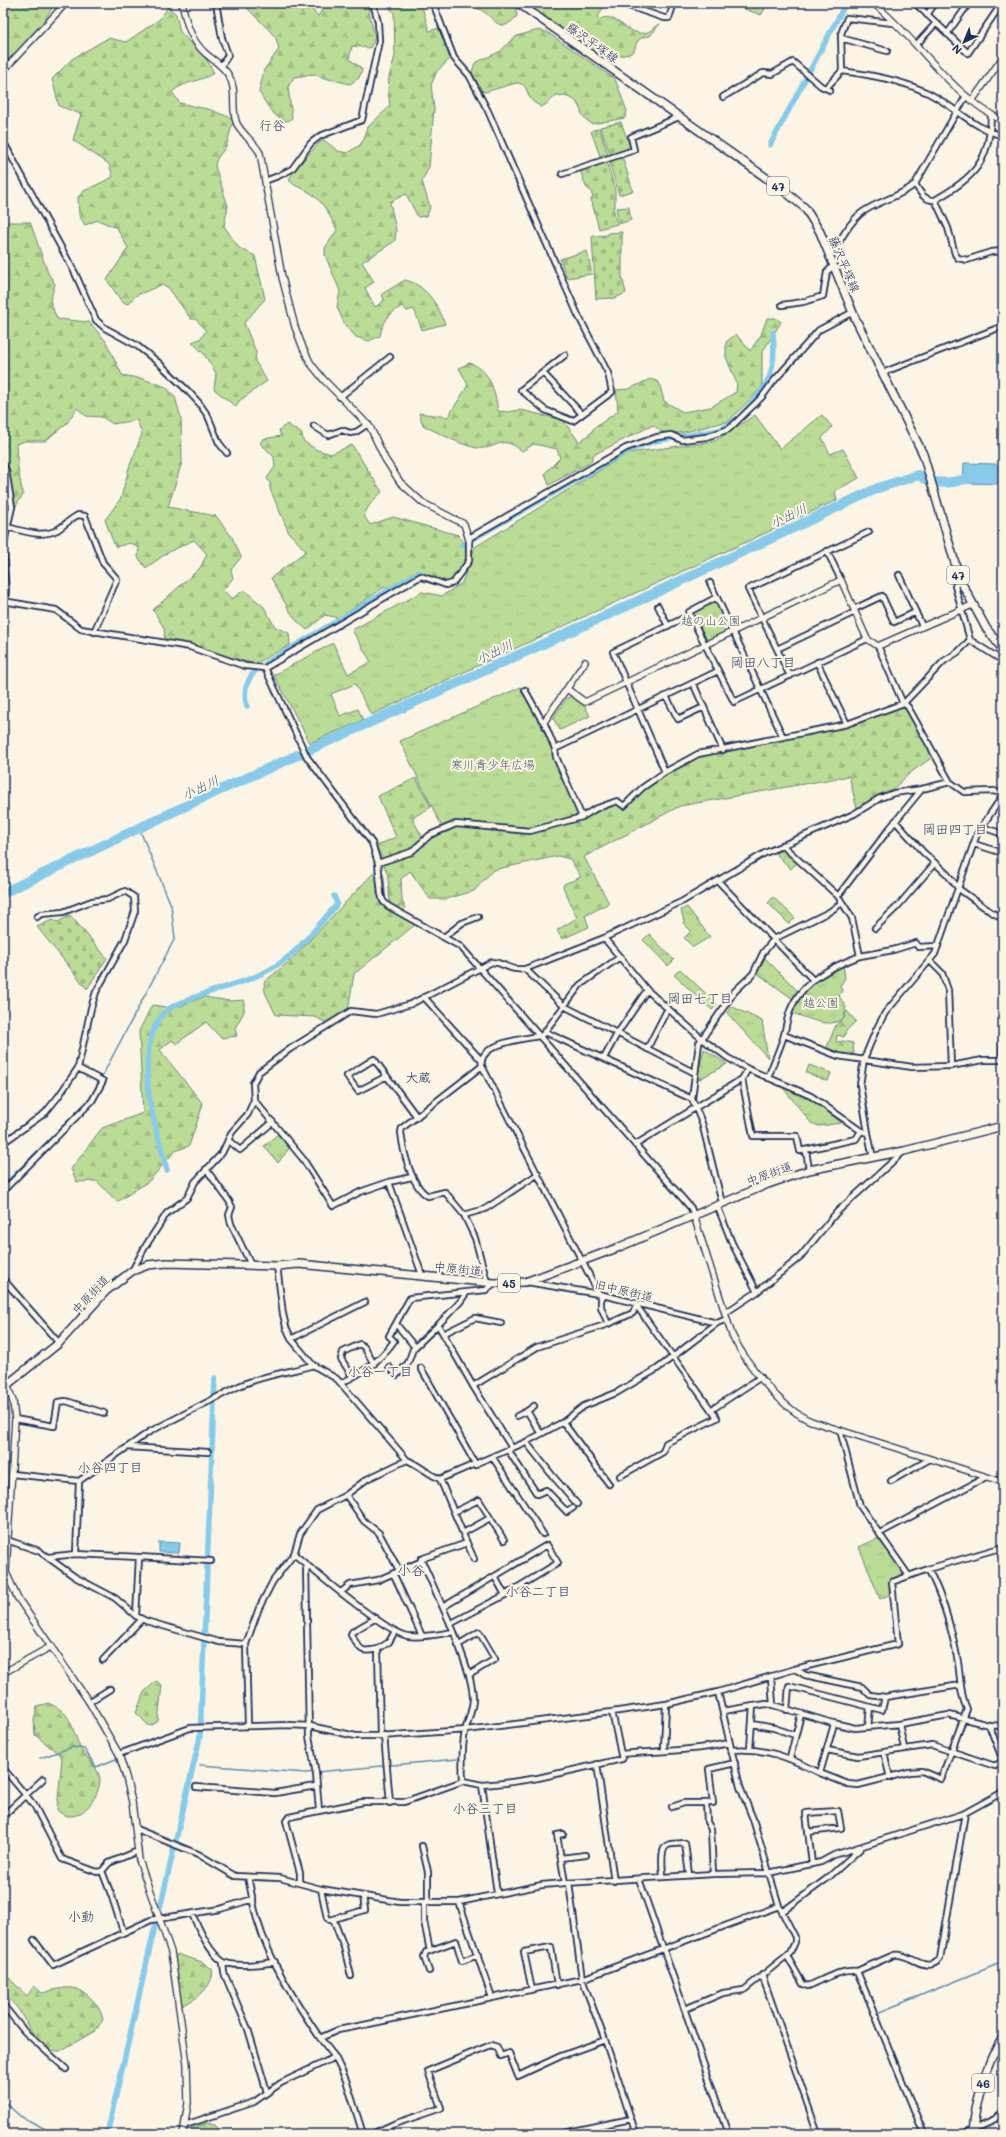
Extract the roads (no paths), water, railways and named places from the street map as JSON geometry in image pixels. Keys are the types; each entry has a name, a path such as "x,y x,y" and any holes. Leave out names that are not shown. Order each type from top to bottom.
{"main road":[{"name":"藤沢平塚線","path":"518,3 796,200 812,218 853,312 882,373 917,439 926,462 960,580 972,605 986,628 1003,650"},
{"name":"中原街道","path":"5,1386 59,1343 106,1291 132,1271 148,1265 167,1263 277,1266 299,1264 324,1265 490,1282 525,1282 583,1261 694,1216 719,1202 810,1170 904,1151 1003,1126"},
{"name":"46","path":"973,2131 980,2092 987,2071 1003,2036"}],"street":[{"path":"3,71 66,3"},
{"path":"3,552 4,601 24,606 56,610 77,627 94,632 190,647 245,666 265,668 421,576 446,585 453,583 469,560 469,540 467,529 459,520 437,511 423,503 400,482 385,459 368,424 340,397 311,364 295,327 282,277 260,153 256,146 237,124 234,113 233,84 222,65 206,54 192,37 186,25 182,3"},
{"path":"216,3 222,38 228,55 222,65"},
{"path":"265,180 278,176 292,169 311,143 320,136 362,120 376,64 379,41 378,22 373,3"},
{"path":"433,3 454,58 469,75 488,111 578,315 608,373 612,392 573,421 545,410 521,390 565,355"},
{"path":"620,3 664,18 669,18 674,3"},
{"path":"873,3 966,96 990,115 1003,122"},
{"path":"915,3 968,53 1002,3"},
{"path":"927,15 936,3"},
{"path":"947,34 969,3"},
{"path":"998,9 1003,12"},
{"path":"723,97 763,73 772,74 793,62 821,86 828,89 842,71 841,38 847,18 893,23"},
{"path":"916,45 936,23"},
{"path":"841,38 887,51"},
{"path":"972,101 1003,57"},
{"path":"842,71 881,77 916,88 928,93 958,112 975,126 1003,136"},
{"path":"829,257 843,232 861,214 905,192 915,184 966,96"},
{"path":"915,184 923,197 935,200 957,188 980,165 990,132 990,115"},
{"path":"562,174 634,150 631,137 679,117"},
{"path":"3,141 75,273 96,320 105,328 136,345 153,358 189,392 208,416 219,443 227,453"},
{"path":"935,200 948,228 954,254 958,258 967,260 990,252 1003,250"},
{"path":"782,305 803,302 823,296 827,272 833,266"},
{"path":"469,540 626,448 657,437 674,436 679,439 706,437 730,429 762,397 819,330 853,312"},
{"path":"882,373 1003,326"},
{"path":"340,397 390,357"},
{"path":"543,373 582,414"},
{"path":"314,426 328,435 342,430 350,433 356,432 368,424"},
{"path":"3,465 6,470 12,502 3,546"},
{"path":"7,527 32,533 47,533 57,530 78,515 85,516 103,563 117,579 94,632"},
{"path":"790,676 748,589 869,532"},
{"path":"827,551 867,639 878,646 904,703 950,782 964,792 994,791 1003,795 977,834 938,946 930,961 882,1017 864,1059 860,1085 873,1158"},
{"path":"899,574 922,626"},
{"path":"567,689 585,702 841,580"},
{"path":"960,580 955,586 970,640 1003,661"},
{"path":"710,583 783,737"},
{"path":"777,649 882,596 894,622 916,612"},
{"path":"717,597 688,612 734,702 867,639"},
{"path":"878,646 972,605"},
{"path":"658,606 668,626"},
{"path":"665,772 613,652 690,616"},
{"path":"378,862 411,852 430,835 456,824 530,831 582,817 610,802 617,801 624,806 642,788 665,772 698,754 847,724 904,703 944,661 958,652 970,640"},
{"path":"544,722 585,662"},
{"path":"817,662 847,724"},
{"path":"265,668 307,757 368,836 378,862 383,901 388,906 461,947 690,1208 738,1348 785,1405 800,1417 1003,1482"},
{"path":"555,749 718,671"},
{"path":"693,683 723,750"},
{"path":"525,690 541,720 544,722 555,749 556,757 582,817"},
{"path":"666,696 678,719 704,707"},
{"path":"132,1271 145,1247 168,1213 187,1198 195,1182 222,1153 232,1132 248,1114 254,1100 253,1083 259,1072 290,1049 351,1011 376,1014 395,1009 424,997 492,962 514,970 525,969 604,938 683,901 719,882 740,867 782,845 854,814 880,798 894,793 922,789 950,782"},
{"path":"838,896 895,821 922,789"},
{"path":"895,821 935,863 948,874 959,889 991,912 1003,918"},
{"path":"982,827 1003,834"},
{"path":"974,844 1003,853"},
{"path":"782,845 838,896 852,918 860,956"},
{"path":"875,928 898,906 935,863"},
{"path":"719,882 814,980"},
{"path":"3,1143 45,1113 78,1068 96,992 125,940 135,911 134,897 125,891 108,899 92,901 62,912 41,914 38,917"},
{"path":"692,1099 699,1043 735,991 753,974 763,953 774,939 829,912 842,903"},
{"path":"444,937 462,923 478,918"},
{"path":"604,938 647,990 702,1039 728,1058 748,1069 811,1096 868,1134"},
{"path":"768,1078 784,1035 790,1011 795,1001 814,980 834,966 860,956 893,950 916,943 918,947 938,946"},
{"path":"341,1383 374,1364 382,1357 394,1341 388,1335 396,1324 410,1298 486,1290 490,1282 475,1238 464,1215 445,1192 428,1196 422,1192 412,1176 401,1132 402,1128 482,1063 489,1050 496,1046 540,1036 545,1032 580,985 620,957"},
{"path":"930,961 942,973 948,990 951,1066"},
{"path":"525,969 564,1006 695,1073"},
{"path":"604,1058 617,1034 647,990"},
{"path":"424,997 482,1063 600,1294 601,1307 608,1324"},
{"path":"647,1049 668,1008"},
{"path":"545,1032 692,1099 702,1123 719,1202 732,1242 757,1292"},
{"path":"784,1035 838,1056 912,1067 951,1066 983,1060 1003,1060 1003,1034"},
{"path":"386,1076 358,1091 347,1076 374,1058 417,1117"},
{"path":"3,1192 92,1101 103,1081 78,1068"},
{"path":"635,1145 742,1079 748,1069"},
{"path":"742,1079 753,1136 797,1136 800,1151 856,1138 862,1131"},
{"path":"254,1100 303,1159 333,1206 360,1192 412,1176"},
{"path":"228,1140 240,1150 273,1122"},
{"path":"806,1150 810,1170"},
{"path":"440,1479 467,1466 476,1465 526,1442 562,1422 584,1406 616,1393 657,1370 800,1257 832,1217 904,1151"},
{"path":"206,1169 229,1200 232,1207 229,1215 231,1224 251,1265"},
{"path":"464,1215 485,1209 538,1174"},
{"path":"390,1182 422,1275"},
{"path":"277,1266 283,1314 291,1339 313,1365 332,1374 341,1383 407,1460 418,1464 429,1474 440,1479 474,1560"},
{"path":"3,1279 59,1343"},
{"name":"旧中原街道","path":"525,1282 600,1294 717,1323"},
{"path":"389,1367 397,1375 408,1363 415,1347 460,1302 467,1292"},
{"path":"291,1339 365,1302"},
{"path":"473,1386 537,1347 608,1324 633,1313 637,1304"},
{"path":"620,1476 663,1452 666,1443 717,1418 673,1358 637,1304"},
{"path":"443,1334 469,1323 475,1318 501,1323"},
{"path":"396,1324 415,1347"},
{"path":"438,1325 537,1494 546,1490 568,1512"},
{"path":"353,1377 341,1358 343,1352 360,1344 374,1364"},
{"path":"12,1474 79,1481 149,1432 248,1382 313,1365"},
{"path":"421,1368 476,1465"},
{"path":"711,1410 761,1377"},
{"path":"5,1386 13,1401 15,1419 6,1568 10,1583 17,1597 89,1702 119,1754 132,1802 138,1851 146,1882 171,1952 187,2064 188,2103 185,2125 182,2134"},
{"path":"15,1419 54,1426 58,1402 66,1401 104,1413"},
{"path":"517,1416 534,1406"},
{"path":"527,1411 541,1434"},
{"path":"562,1422 609,1484"},
{"path":"840,1430 860,1506 880,1533 908,1576"},
{"path":"526,1442 577,1504"},
{"path":"128,1447 208,1452"},
{"path":"492,1458 543,1534"},
{"path":"891,1481 930,1459"},
{"path":"248,1726 246,1644 259,1608 273,1581 294,1554 300,1534 317,1510 346,1495 367,1478 407,1460"},
{"path":"880,1533 986,1477"},
{"path":"76,1554 79,1481"},
{"path":"346,1495 364,1521 379,1533 400,1572"},
{"path":"454,1512 480,1500 504,1540"},
{"path":"563,1514 573,1508"},
{"path":"463,1533 490,1518"},
{"path":"7,1540 28,1546 48,1556 76,1577 115,1598 136,1616 142,1619 219,1642 246,1644"},
{"path":"341,1592 350,1585 378,1580 394,1575 422,1562 421,1559 467,1543"},
{"path":"443,1608 547,1545 558,1563 506,1595 450,1624"},
{"path":"119,1754 190,1728 289,1725 310,1726 356,1736 382,1735 466,1730 666,1704 718,1692 795,1669 898,1644 892,1582 928,1569 1001,1548 1003,1558"},
{"path":"48,1556 76,1554 208,1561"},
{"path":"294,1554 341,1592 395,1631 408,1636 422,1636 454,1632"},
{"path":"136,1616 138,1557"},
{"path":"422,1562 454,1632 468,1675 473,1697 473,1706 462,1750 464,1781"},
{"path":"306,1564 309,1736 316,1772 316,1786 320,1810"},
{"path":"731,1750 750,1749 776,1753 848,1784 858,1785 922,1771 941,1779 967,1708 962,1699 958,1658 942,1597 928,1569"},
{"path":"394,1575 422,1636"},
{"path":"495,1577 506,1595"},
{"path":"3,1585 10,1583"},
{"path":"376,1618 352,1632 351,1635 360,1650 364,1652 378,1649 389,1642 395,1631"},
{"path":"104,1660 142,1619"},
{"path":"458,1645 478,1632 495,1659 468,1675"},
{"path":"3,1673 52,1646"},
{"path":"378,1649 382,1735 388,1765 390,1803"},
{"path":"795,1669 805,1675 862,1687 870,1695 885,1697 961,1685"},
{"path":"771,1677 773,1705"},
{"path":"787,1710 789,1686 882,1710 885,1697"},
{"path":"89,1702 110,1689"},
{"path":"685,2009 718,1995 744,1990 787,1956 795,1942 795,1937 779,1906 753,1819 740,1787 718,1692"},
{"path":"664,1750 666,1704"},
{"path":"723,1711 753,1706 773,1705 834,1724 855,1728 899,1724 949,1715 1003,1726"},
{"path":"750,1749 753,1706"},
{"path":"868,1727 870,1707"},
{"path":"300,1883 300,1873 286,1821 289,1817 363,1802 404,1802 464,1781 482,1786 538,1778 622,1759 612,1712"},
{"path":"790,1758 801,1714"},
{"path":"752,1724 774,1728 796,1736"},
{"path":"820,1773 834,1724"},
{"path":"899,1724 904,1748"},
{"path":"827,1750 858,1756 932,1745 995,1766 1003,1761 989,1724"},
{"path":"621,1754 664,1750 693,1750 729,1743"},
{"path":"884,1752 890,1778"},
{"path":"672,1807 684,1803 713,1802 709,1769 735,1763"},
{"path":"597,1764 614,1881"},
{"path":"3,1768 34,1805 62,1859 97,1872 102,1871 109,1863 138,1851"},
{"path":"3,1816 43,1779"},
{"path":"196,1787 275,1793 316,1786"},
{"path":"482,1786 497,1893"},
{"path":"136,1829 198,1854 235,1876 274,1877 321,1889 400,1902 459,1902 497,1893 567,1883 614,1881 663,1876 768,1873 821,1862 834,1855 860,1848 889,1836 906,1833 965,1813 1003,1792"},
{"path":"706,1803 707,1822 711,1829 713,1874"},
{"path":"808,1832 841,1828 838,1811 806,1813 808,1832 812,1864"},
{"path":"787,1956 803,1984 808,1986 832,1976 857,1971 900,1954 923,1965 929,1965 940,1959 965,1813"},
{"path":"563,1834 557,1835 567,1883 582,1979 605,2040 636,2134"},
{"path":"663,1876 662,1857 666,1847 668,1845 685,1843 689,1875"},
{"path":"422,1846 428,1872 424,1921 430,1951"},
{"path":"782,1912 829,1877 860,1848"},
{"path":"561,1858 586,1855"},
{"path":"102,1871 123,1931"},
{"path":"248,1876 264,1937 275,1962 299,2006 320,2038 335,2057 346,2080 363,2134"},
{"path":"639,1878 728,2134"},
{"path":"321,1889 327,1918 334,1921 365,1910 363,1896"},
{"path":"34,1940 53,1965 123,1931 159,1917 192,1914 220,1909 253,1899"},
{"path":"459,1902 492,1998"},
{"path":"320,2038 353,2026 364,2025 582,1979 779,1906"},
{"path":"192,1914 204,1940 223,1962 224,1973 248,2029 267,2092"},
{"path":"334,1921 344,1947 351,1976"},
{"path":"429,1971 424,1957 426,1952 456,1940 462,1961 478,1955"},
{"path":"532,1990 524,1952 551,1947 557,1985"},
{"path":"223,1962 243,1965 261,1965 275,1962"},
{"path":"857,1971 924,2134"},
{"path":"762,1976 818,2134"},
{"path":"3,2005 24,2030 66,2069"},
{"path":"372,2134 394,2124 441,2108 428,2071 491,2044 497,2047 501,2056 509,2053 518,2076 561,2056 605,2040"},
{"path":"185,2125 254,2102 267,2092 335,2057"},
{"path":"963,2134 973,2131 994,2120 1003,2111"},
{"path":"559,2134 631,2119"}],"water":[{"path":"964,463 996,464 1000,470 1003,470 1003,484 963,483"},
{"path":"159,1542 180,1543 179,1553 159,1552"}],"waterway":[{"path":"770,145 846,3"},
{"path":"743,413 765,386 769,377 774,358 773,333"},
{"path":"462,545 627,451 655,441 720,430 737,419"},
{"name":"小出川","path":"3,893 196,801 627,606 878,488 918,475 935,482 943,483 984,475 1003,475"},
{"path":"266,663 419,572"},
{"path":"247,706 245,696 246,687 249,679 255,671"},
{"path":"3,1185 90,1099 175,938 171,905 139,828"},
{"path":"167,1170 150,1105 147,1073 149,1047 152,1034 157,1023 163,1014 172,1007 184,1001 237,984 262,973 283,961 299,947 335,907 337,903 334,896"},
{"path":"160,1908 200,1737 215,1378"},
{"path":"40,1758 73,1747 84,1749 96,1767 116,1759"},
{"path":"200,1765 306,1773 458,1759"},
{"path":"107,2134 156,1922"},
{"path":"877,2013 1003,1962"},
{"path":"3,2101 20,2116 55,2134"}],"district":[{"name":"行谷","path":"272,124"},
{"name":"岡田八丁目","path":"763,661"},
{"name":"岡田四丁目","path":"955,828"},
{"name":"岡田七丁目","path":"700,997"},
{"name":"大蔵","path":"418,1076"},
{"name":"小谷一丁目","path":"380,1370"},
{"name":"小谷四丁目","path":"110,1466"},
{"name":"小谷","path":"411,1569"},
{"name":"小谷二丁目","path":"538,1590"},
{"name":"小谷三丁目","path":"485,1807"},
{"name":"小動","path":"81,1915"}],"park label":[{"name":"越の山公園","path":"711,620"},
{"name":"寒川青少年広場","path":"493,764"},
{"name":"越公園","path":"821,1002"}]}
